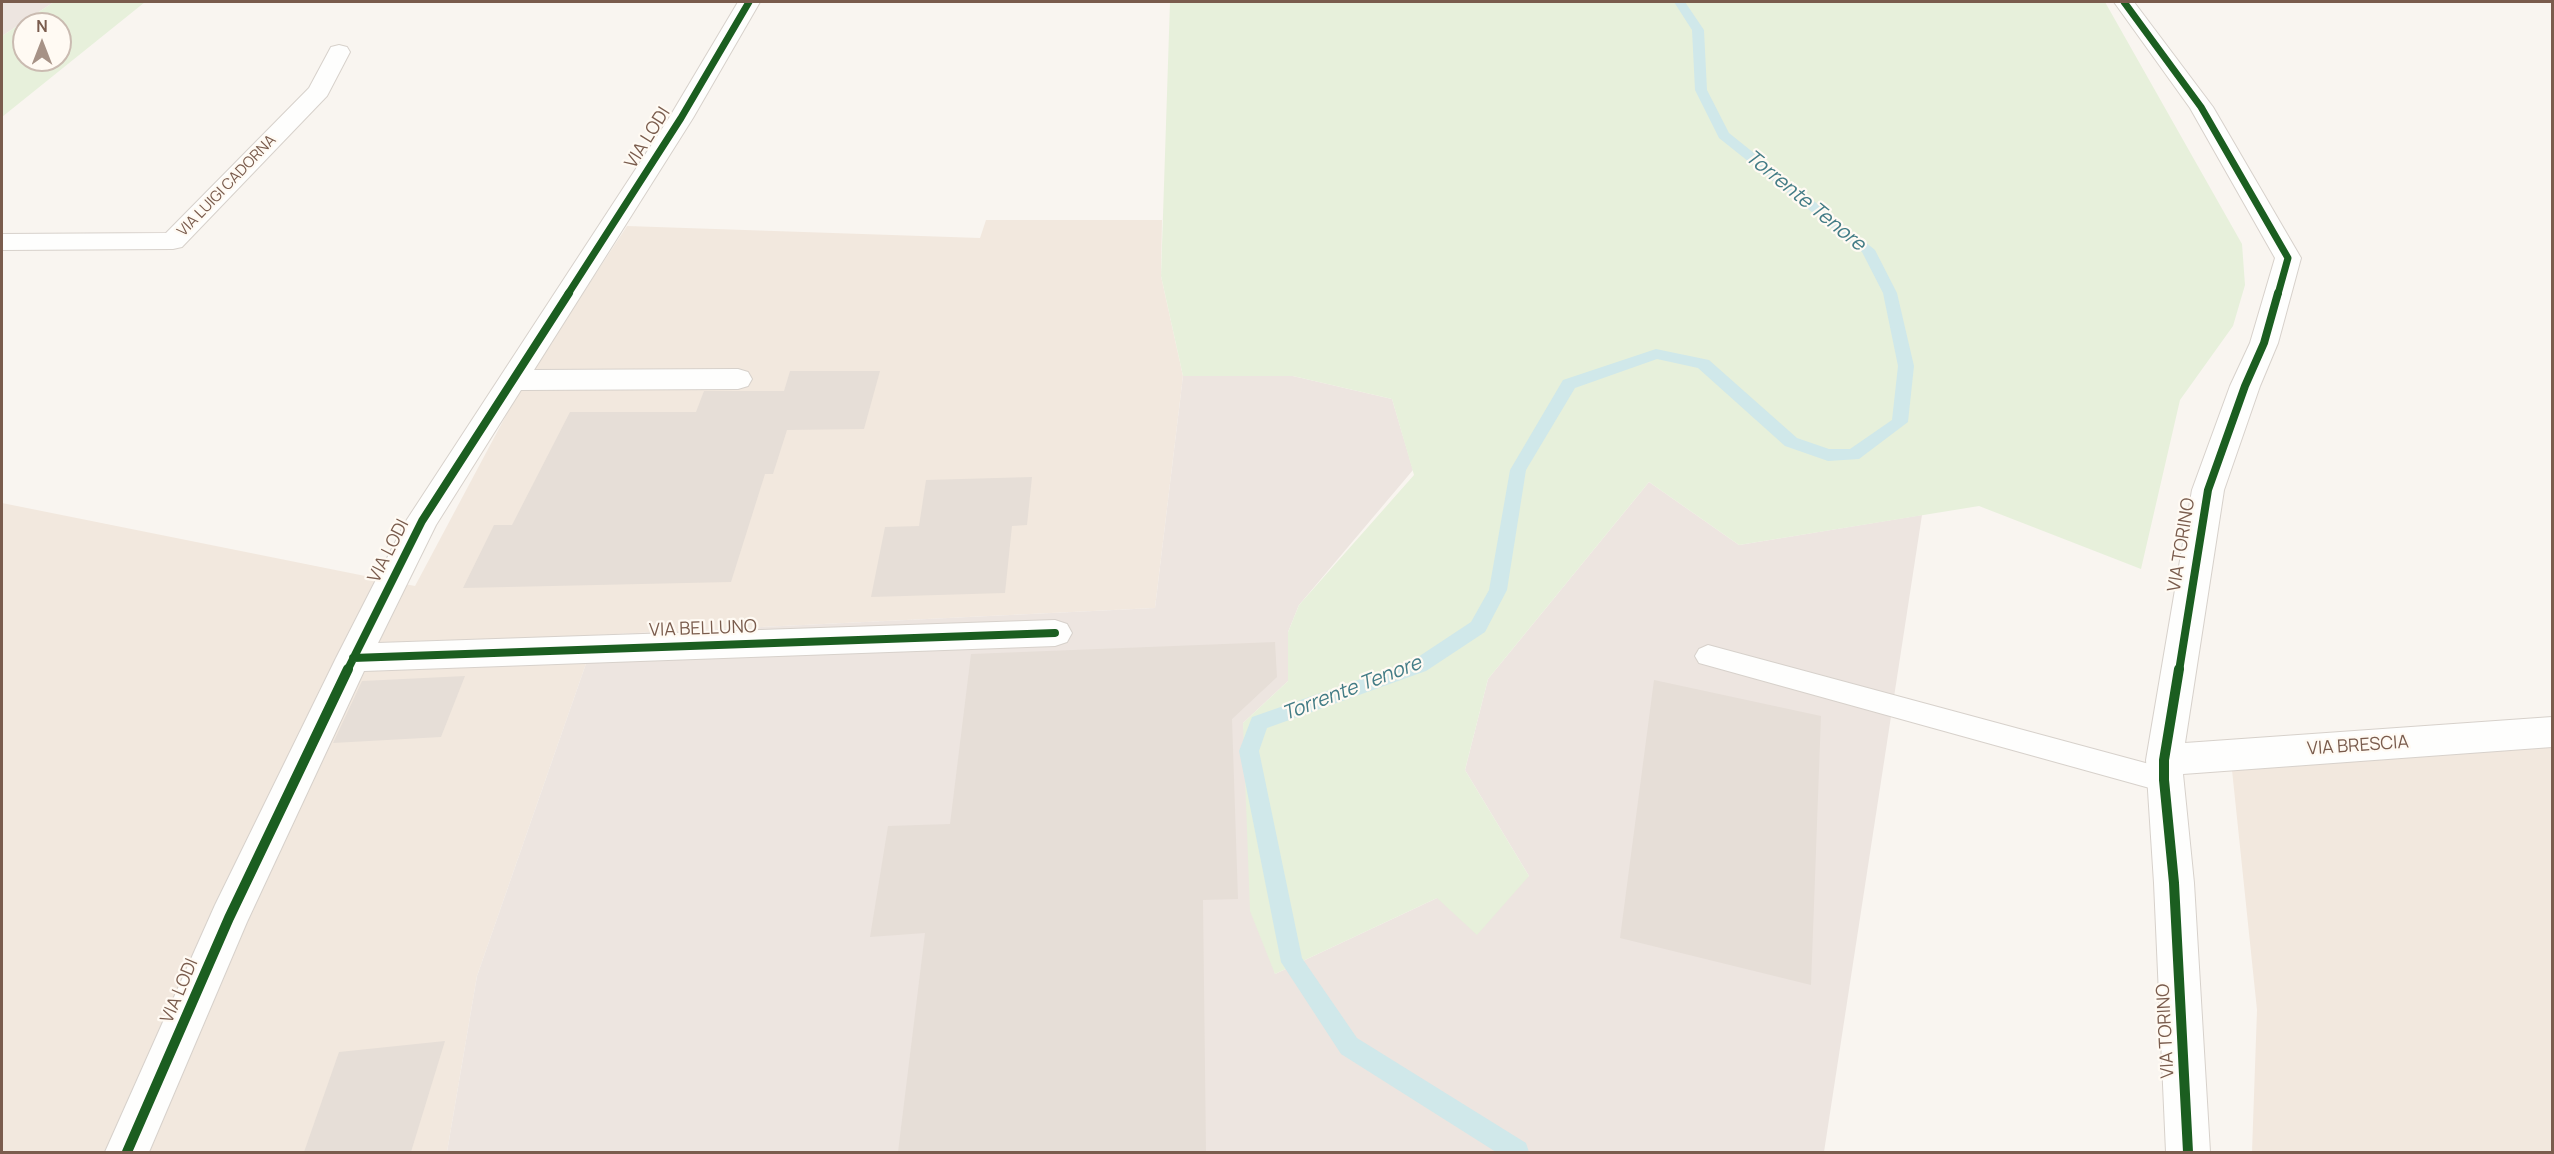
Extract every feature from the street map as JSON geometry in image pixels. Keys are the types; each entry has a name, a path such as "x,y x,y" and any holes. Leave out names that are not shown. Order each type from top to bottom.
{"street":[{"name":"VIA LODI","path":"127,1152 229,918 353,658 422,520 681,118 748,2"},
{"name":"VIA TORINO","path":"2124,2 2201,107 2288,258 2264,343 2245,386 2208,490 2164,770 2174,883 2188,1152"},
{"name":"VIA LUIGI CADORNA","path":"2,242 172,241 319,91 339,52"},
{"path":"513,380 738,378"},
{"name":"VIA BELLUNO","path":"353,658 1054,633"},
{"name":"VIA BRESCIA","path":"2164,770 2553,732"}],"lane":[{"path":"1708,656 2164,770"}],"shaded area":[{"path":"2,2 54,2 39,12 12,12 12,29 2,36"},
{"path":"986,220 1162,220 1161,276 1183,376 1155,608 596,635 477,976 447,1152 2,1152 2,503 415,586 519,391 627,226 980,238"},
{"path":"1183,376 1293,376 1392,399 1413,470 1299,605 1288,632 1288,681 1243,723 1275,974 1437,898 1529,876 1465,770 1488,679 1649,482 1739,545 1922,515 1824,1152 447,1152 477,976 596,635 1155,608"},
{"path":"2552,745 2552,1152 2252,1152 2257,1010 2232,770"}],"green space":[{"path":"54,2 145,2 72,61 72,12 39,12"},
{"path":"1170,2 2105,2 2242,244 2245,285 2233,326 2180,400 2141,569 1979,506 1739,545 1649,482 1488,679 1465,770 1529,876 1477,935 1437,898 1275,974 1250,911 1243,723 1288,681 1288,632 1299,605 1414,475 1392,399 1293,376 1183,376 1161,276"},
{"path":"12,29 12,72 58,72 2,117 2,36"}],"building":[{"path":"790,371 880,371 864,429 787,430 773,474 765,474 731,582 463,588 494,525 512,525 570,412 696,412 704,391 784,391"},
{"path":"1032,477 1027,525 1012,526 1005,593 871,597 885,527 919,526 926,480"},
{"path":"1275,642 1277,677 1232,719 1238,899 1203,900 1206,1152 898,1152 925,933 870,937 888,826 950,824 971,654"},
{"path":"465,676 441,737 333,743 362,681"},
{"path":"1654,680 1821,716 1811,985 1620,938"},
{"path":"445,1041 411,1152 304,1152 339,1052"}],"waterway":[{"name":"Torrente Tenore","path":"1517,1152 1349,1046 1292,962 1249,751 1259,723 1419,666 1478,627 1498,590 1518,470 1569,384 1656,354 1703,364 1791,442 1828,455 1853,455 1900,422 1906,366 1890,293 1868,250 1724,135 1701,90 1698,30 1680,2"}],"cycle path":[{"path":"127,1152 229,918 353,658 422,521 681,118 749,2"},
{"path":"2124,2 2201,107 2288,258 2264,343 2245,386 2208,490 2164,760 2174,883 2188,1152"},
{"path":"353,658 1055,633"}]}
